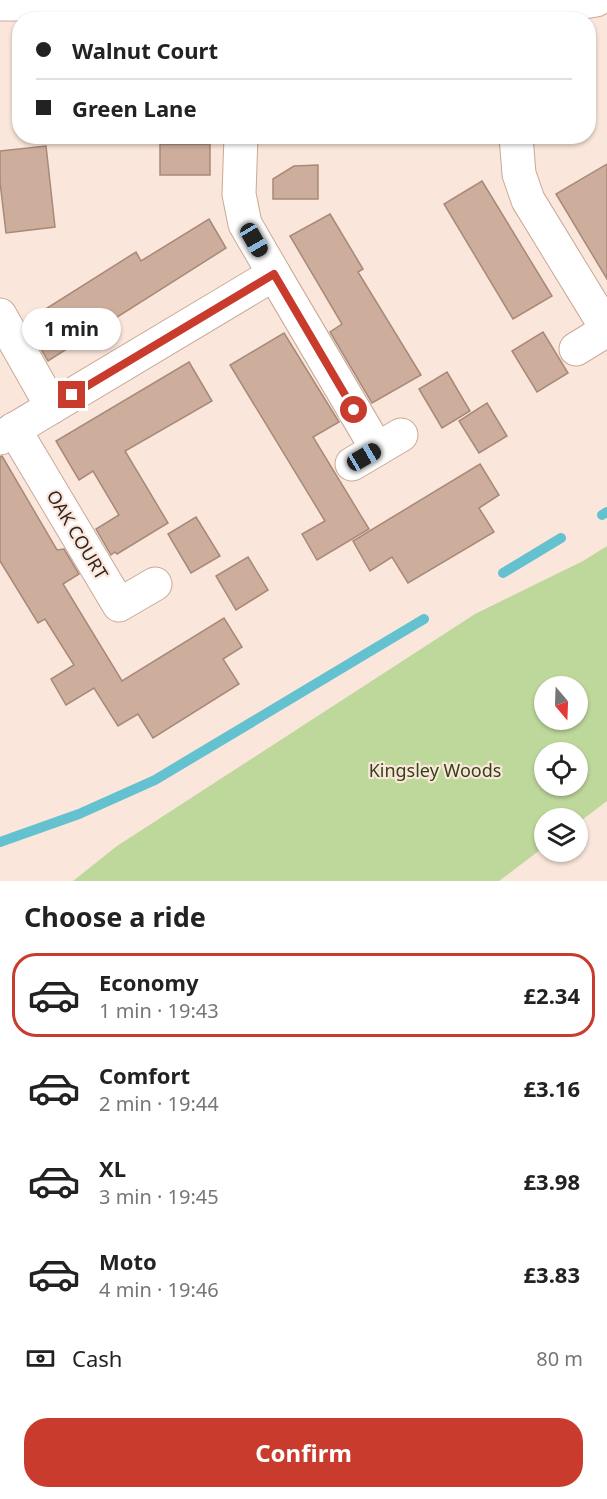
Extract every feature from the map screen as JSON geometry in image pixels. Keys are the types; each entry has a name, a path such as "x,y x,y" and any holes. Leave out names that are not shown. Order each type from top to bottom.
{"street":[{"path":"523,12 596,0"},
{"path":"0,4 462,12"},
{"path":"241,144 239,194 245,224 376,449"},
{"path":"517,144 519,174 528,200 607,330 576,349"},
{"path":"7,434 274,274"},
{"path":"0,315 51,407"},
{"name":"OAK COURT","path":"7,434 119,605 155,584"}],"green space":[{"name":"Kingsley Woods","path":"607,546 607,801 588,815 588,808 534,808 534,855 499,881 73,881 117,846 475,614 583,561"}],"building":[{"path":"160,144 210,144 210,175 160,175"},
{"path":"46,146 55,227 6,233 0,182 0,151"},
{"path":"607,164 607,279 556,194"},
{"path":"318,165 318,199 273,199 273,179 294,166"},
{"path":"482,181 552,296 513,319 444,204"},
{"path":"330,214 363,269 358,272 421,375 372,403 330,332 342,324 290,236"},
{"path":"209,219 226,248 48,361 25,322 136,252 141,261"},
{"path":"543,332 568,373 537,392 512,351"},
{"path":"284,333 339,422 313,437 369,529 317,560 302,534 325,521 230,365"},
{"path":"189,362 212,401 125,451 168,523 117,554 115,552 111,555 96,529 119,515 93,471 79,480 56,441"},
{"path":"447,372 470,411 442,428 419,389"},
{"path":"487,403 507,436 479,453 459,421"},
{"path":"2,456 57,550 64,549 79,574 63,584 122,681 224,618 242,647 223,659 239,684 153,738 138,714 118,726 94,688 66,705 51,679 74,665 45,619 38,623 0,561 0,457"},
{"path":"480,464 499,495 479,508 494,532 408,583 392,557 370,571 353,541"},
{"path":"196,517 220,556 191,573 168,534"},
{"path":"248,557 268,590 236,610 216,576"}],"waterway":[{"path":"602,515 607,512"},
{"path":"503,573 561,538"},
{"path":"0,842 79,814 155,780 424,619"}],"route":[{"path":"72,395 274,274 354,410"}]}
